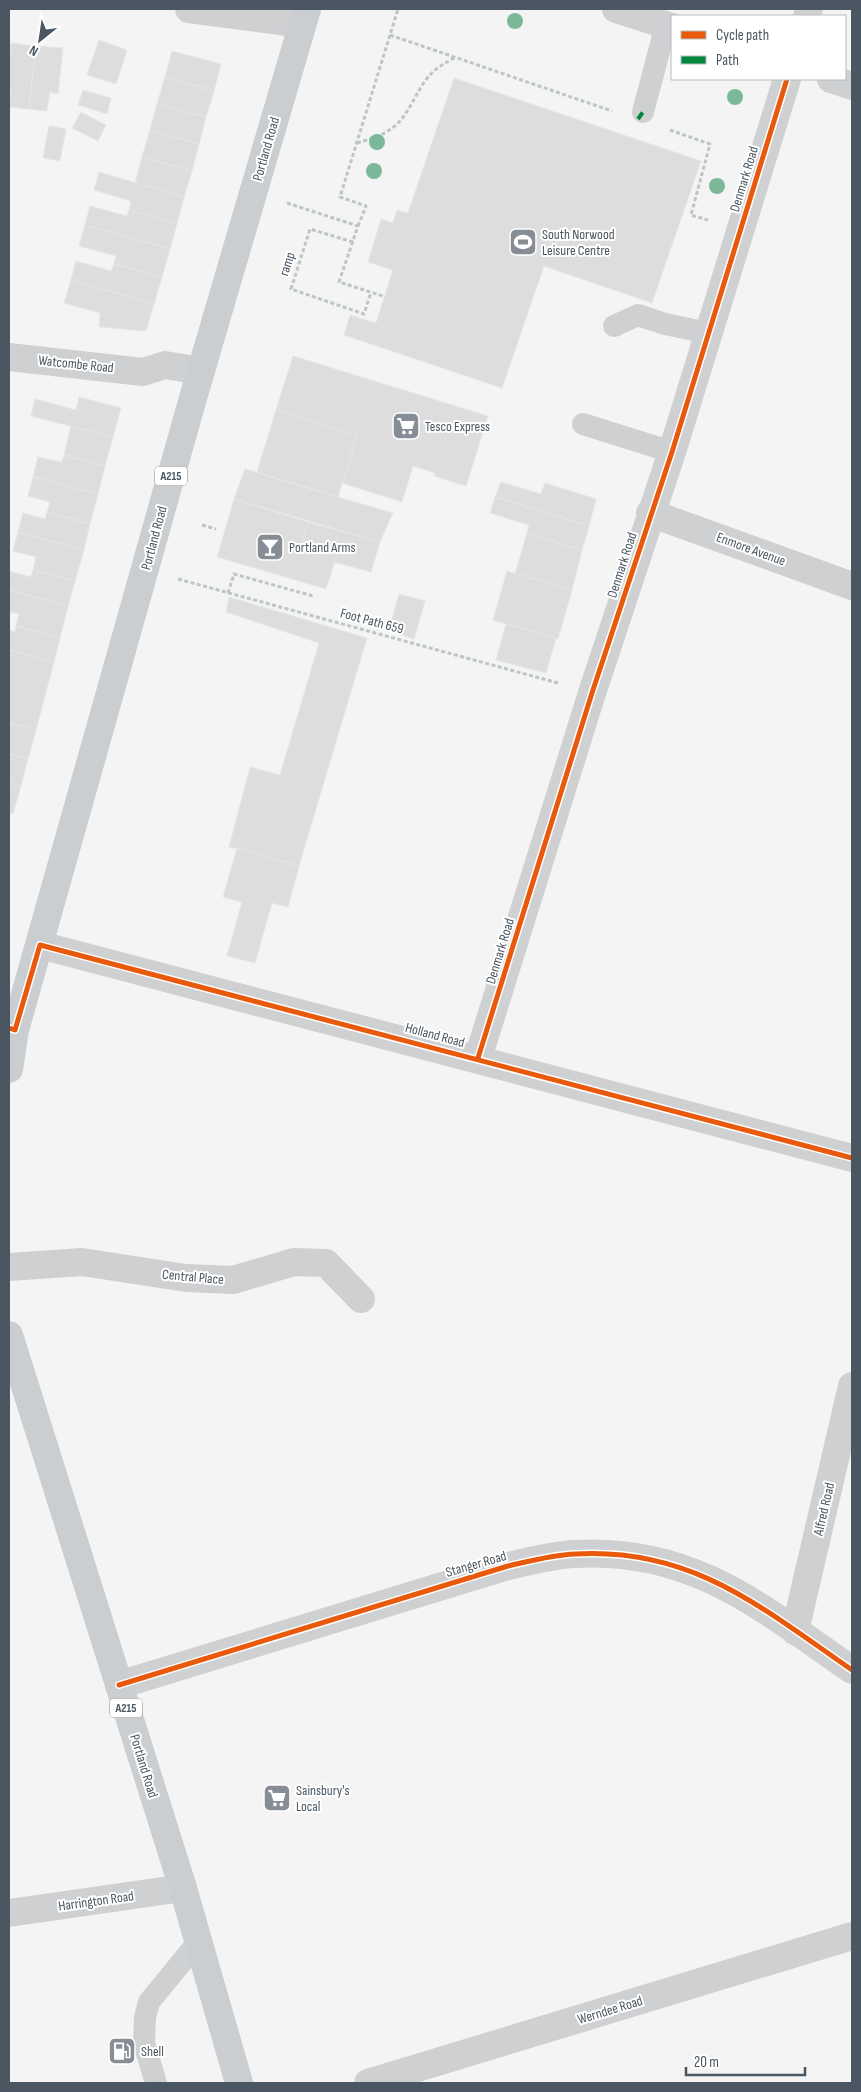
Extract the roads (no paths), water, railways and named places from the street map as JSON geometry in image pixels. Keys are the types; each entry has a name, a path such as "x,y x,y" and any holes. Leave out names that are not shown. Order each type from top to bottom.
{"main road":[{"name":"Portland Road","path":"9,1069 12,1029 40,944 201,371 304,16"},
{"name":"Portland Road","path":"9,1335 17,1392 119,1685 199,1941 239,2083"}],"street":[{"path":"189,9 304,16"},
{"path":"616,9 669,26"},
{"name":"Denmark Road","path":"478,1058 592,693 650,513 672,452 787,80"},
{"path":"834,80 852,86"},
{"name":"Watcombe Road","path":"9,357 143,372 165,365 201,371"},
{"name":"Enmore Avenue","path":"650,513 852,586"},
{"name":"Holland Road","path":"40,944 852,1158"},
{"name":"Central Place","path":"9,1267 82,1262 186,1278 233,1280 294,1262 326,1263 361,1300"},
{"name":"Alfred Road","path":"795,1631 852,1386"},
{"name":"Stanger Road","path":"119,1685 508,1566 573,1554 601,1553 665,1562 699,1573 750,1601 852,1670"},
{"name":"Harrington Road","path":"9,1913 183,1888"},
{"name":"Werndee Road","path":"368,2083 852,1936"}],"lane":[{"path":"643,112 669,26"},
{"path":"614,326 638,315 665,324 708,333"},
{"path":"583,424 672,452"},
{"path":"156,2083 144,2043 145,2017 149,2002 199,1941"}],"place":[{"name":"South Norwood Leisure Centre","path":"523,242"},
{"name":"Tesco Express","path":"406,426"},
{"name":"Portland Arms","path":"270,547"},
{"name":"Sainsbury's Local","path":"277,1798"},
{"name":"Shell","path":"122,2051"}]}
